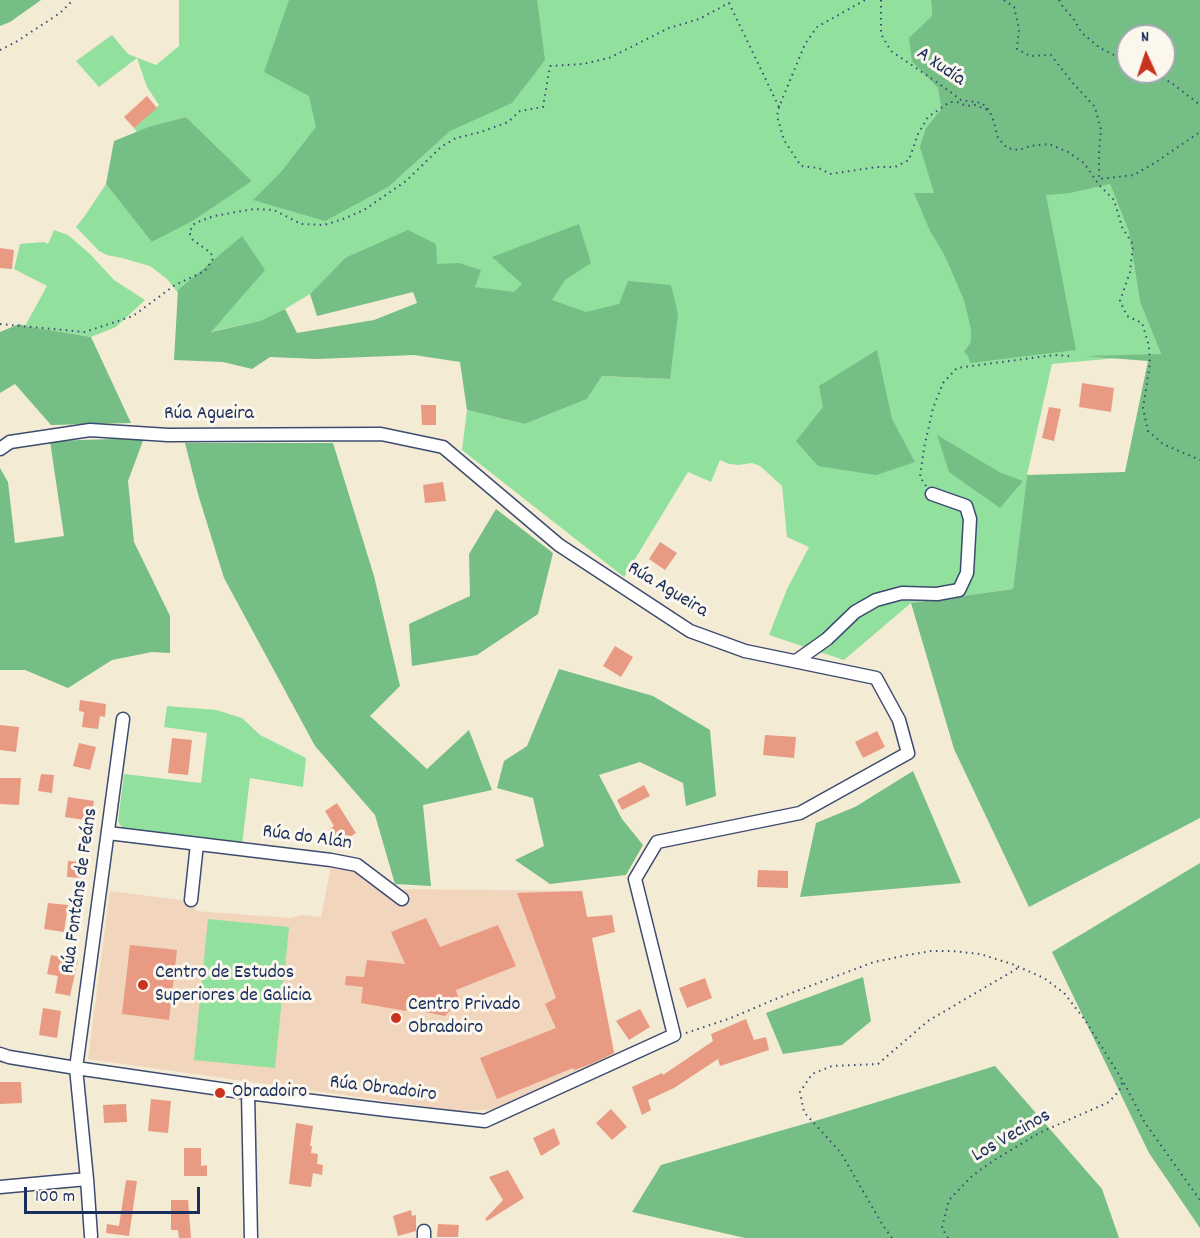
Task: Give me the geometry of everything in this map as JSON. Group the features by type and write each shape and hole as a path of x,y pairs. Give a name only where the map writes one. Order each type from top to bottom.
{"street":[{"name":"Rúa Agueira","path":"0,449 10,442 90,430 168,435 381,434 443,447 559,546 690,631 745,651 876,678 899,720 908,753 801,813 657,842 635,879 674,1035"},
{"path":"795,661 827,639 855,612 876,600 902,593 937,594 959,590 967,573 970,519 966,506 932,494"},
{"name":"Rúa Fontáns de Feáns","path":"91,1236 76,1068 123,719"},
{"name":"Rúa do Alán","path":"108,833 357,864 402,899"},
{"path":"191,900 197,844"},
{"name":"Rúa Obradoiro","path":"0,1054 76,1068 248,1093 485,1121 674,1035"},
{"path":"248,1093 251,1238"},
{"path":"0,1187 87,1179"}],"path":[{"path":"0,50 60,13 73,0"},
{"path":"0,324 85,332 133,316 175,285 205,271 213,258 193,240 189,232 195,223 214,216 254,209 274,210 301,224 324,225 343,219 364,210 400,186 441,147 456,138 508,122 520,111 543,107 550,66 583,64 609,58 669,28 699,19 734,0"},
{"path":"865,0 817,27 805,44 779,107 777,116 784,140 801,166 819,168 830,174 877,167 895,167 909,160 918,134 928,117 950,102 968,106 975,105 989,110 998,138 1007,148 1019,150 1049,144 1068,152 1084,163 1099,185 1114,200 1122,227 1133,245 1130,272 1120,301 1127,316 1142,323 1149,346 1150,364 1143,408 1148,431 1162,444 1200,460"},
{"name":"A Xudía","path":"881,0 880,34 891,51 961,100 982,103 989,110"},
{"path":"1004,0 1014,7 1019,29 1017,49 1030,56 1051,55 1095,107 1101,130 1096,179"},
{"path":"1059,0 1074,18 1082,33 1100,48 1116,56"},
{"path":"729,3 779,107"},
{"path":"1173,84 1200,105"},
{"path":"1096,179 1134,175 1200,132"},
{"path":"932,494 920,477 924,448 933,408 943,382 957,368 1054,355 1071,356"},
{"path":"674,1035 731,1018 874,962 931,951 980,954 1044,978 1064,993 1085,1020 1123,1081 1145,1123 1200,1200"},
{"path":"892,1238 841,1153 804,1112 800,1092 812,1074 832,1065 878,1064 928,1021 1019,967"},
{"name":"Los Vecinos","path":"948,1238 942,1228 949,1200 972,1176 1039,1133 1109,1102 1119,1091 1123,1081"}],"shaded area":[{"name":"Centro Privado Obradoiro","path":"331,866 350,867 393,889 582,891 615,1055 503,1109 458,1111 88,1059 110,891 196,902 195,911 291,918 302,915 321,917"}],"green space":[{"path":"0,0 41,0 10,22 0,26"},
{"path":"179,0 931,0 932,16 912,62 938,88 941,109 926,128 1071,193 1110,184 1129,232 1140,302 1161,354 1052,364 1027,475 1013,589 911,603 844,660 769,635 787,589 809,547 787,537 782,486 760,466 752,463 729,464 720,460 711,482 688,472 624,577 462,450 467,410 525,424 587,399 602,376 670,379 585,312 345,258 310,294 285,309 260,321 209,332 167,279 150,266 99,251 76,227 106,184 153,242 252,181 186,117 137,132 134,128 159,105 147,87 137,58 99,87 76,61 112,35 128,54 156,65 179,46"},
{"path":"289,0 537,0 545,60 512,103 450,131 388,187 325,221 253,200 281,172 316,127 309,96 264,72"},
{"path":"931,0 1200,0 1200,818 1029,907 954,749 911,603 1013,589 1027,475 1125,472 1148,361 1084,356 1161,354 1140,302 1129,232 1110,184 1071,193 1046,195 1076,350 970,363 964,352 971,342 971,329 964,300 914,193 934,193 920,147 926,128 941,109 938,88 912,62 909,38 932,16"},
{"path":"186,117 252,181 194,220 152,242 106,184 114,141 151,126"},
{"path":"579,224 591,263 565,280 552,300 586,312 619,304 628,281 671,285 678,314 670,379 602,376 587,399 525,424 467,410 460,362 414,355 317,359 270,357 252,369 223,362 174,360 178,290 242,236 265,270 211,332 260,321 285,309 297,333 374,320 417,303 413,292 317,316 310,294 345,258 408,230 436,244 437,264 459,263 481,270 475,287 514,292 522,284 492,257"},
{"path":"54,230 68,235 90,254 114,280 145,300 116,327 91,337 25,326 47,286 14,269 20,244 44,242 48,244"},
{"path":"19,324 91,337 131,423 51,425 15,384 0,393 0,332"},
{"path":"877,350 892,419 915,462 876,475 818,466 796,441 823,407 819,386"},
{"path":"937,435 1001,473 1023,481 1000,508 949,472"},
{"path":"144,438 128,481 134,542 170,616 170,653 152,652 112,660 68,688 25,670 0,670 0,468 8,482 15,543 64,536 50,441"},
{"path":"185,443 333,443 374,576 400,686 370,716 427,769 469,730 492,790 423,805 431,886 395,884 375,815 315,746 224,578"},
{"path":"496,509 553,553 538,614 477,655 412,666 409,624 470,596 469,554"},
{"path":"559,669 653,696 710,730 716,796 686,806 683,783 640,762 599,775 622,819 643,845 626,875 550,884 515,860 544,846 533,798 497,788 504,761 527,746"},
{"path":"167,706 216,710 242,718 260,735 306,758 303,787 250,778 242,845 123,829 118,821 124,774 201,783 207,733 164,727"},
{"path":"913,771 961,883 800,897 816,823 855,807"},
{"path":"1200,863 1200,1228 1149,1153 1052,952"},
{"path":"208,919 289,927 275,1068 194,1060"},
{"path":"863,977 871,1021 842,1045 783,1054 766,1013"},
{"path":"995,1066 1102,1189 1119,1238 745,1238 632,1212 661,1165"}],"building":[{"path":"147,96 157,108 134,128 124,117"},
{"path":"0,248 14,250 12,269 0,268"},
{"path":"1082,383 1114,388 1111,412 1079,407"},
{"path":"421,405 436,405 436,425 422,425"},
{"path":"1049,407 1061,409 1054,441 1042,438"},
{"path":"443,482 446,501 425,503 423,485"},
{"path":"660,542 677,553 665,570 649,559"},
{"path":"615,646 633,657 621,677 603,666"},
{"path":"80,700 106,704 105,717 100,716 98,729 82,727 84,712 79,711"},
{"path":"0,725 19,727 16,752 0,750"},
{"path":"877,731 885,747 863,758 855,742"},
{"path":"765,735 796,737 794,758 763,755"},
{"path":"172,738 192,740 188,775 168,773"},
{"path":"79,743 96,747 90,770 73,766"},
{"path":"41,774 54,775 52,793 38,791"},
{"path":"0,778 21,778 19,805 0,804"},
{"path":"644,785 650,796 622,810 617,800"},
{"path":"68,797 94,801 91,821 65,817"},
{"path":"337,803 356,833 337,845 328,830 334,826 325,811"},
{"path":"68,861 82,862 82,878 67,877"},
{"path":"758,870 788,871 788,888 757,887"},
{"path":"582,891 587,917 612,915 615,932 592,938 614,1053 591,1064 574,1070 573,1068 497,1099 480,1058 556,1028 545,1004 556,998 517,893"},
{"path":"48,903 68,905 64,932 44,929"},
{"path":"426,918 440,947 498,925 516,966 456,990 459,1000 445,1016 425,1012 420,1000 408,1004 406,1011 361,1003 363,987 345,985 346,976 364,977 367,960 405,964 391,932"},
{"path":"130,945 177,950 169,1020 122,1014"},
{"path":"51,955 78,960 70,996 55,993 58,976 47,974"},
{"path":"705,978 712,998 687,1008 679,988"},
{"path":"43,1008 61,1011 57,1038 39,1035"},
{"path":"640,1009 650,1027 629,1040 616,1021"},
{"path":"746,1019 754,1040 766,1037 769,1050 720,1066 718,1059 674,1088 648,1100 651,1110 642,1115 632,1087 662,1073 663,1075 713,1041 711,1034"},
{"path":"0,1082 21,1082 22,1103 0,1104"},
{"path":"151,1099 171,1101 168,1133 148,1131"},
{"path":"126,1104 127,1122 104,1123 103,1105"},
{"path":"611,1109 627,1127 612,1140 596,1123"},
{"path":"296,1123 313,1126 311,1153 318,1154 317,1164 323,1165 322,1175 313,1173 311,1187 289,1184"},
{"path":"554,1128 560,1144 541,1156 533,1138"},
{"path":"184,1148 201,1148 201,1166 207,1165 207,1176 184,1176"},
{"path":"508,1170 524,1198 487,1221 485,1219 503,1200 489,1177"},
{"path":"126,1180 137,1181 129,1236 106,1233 107,1224 119,1226"},
{"path":"171,1200 188,1200 191,1238 179,1238 178,1230 171,1230"},
{"path":"411,1210 412,1216 416,1215 416,1231 398,1236 393,1216"},
{"path":"438,1224 459,1225 458,1237 437,1237"}],"place":[{"name":"Centro de Estudos Superiores de Galicia","path":"143,985"},
{"name":"Centro Privado Obradoiro","path":"396,1018"},
{"name":"Obradoiro","path":"220,1093"}]}
